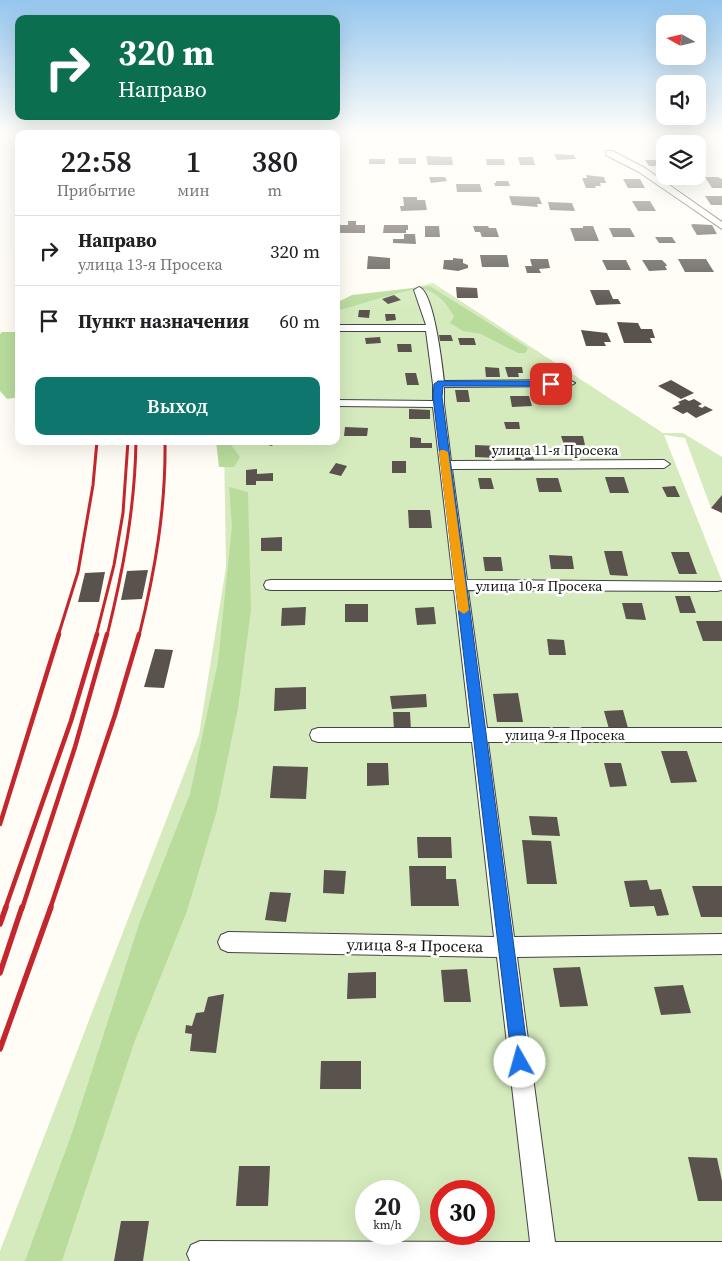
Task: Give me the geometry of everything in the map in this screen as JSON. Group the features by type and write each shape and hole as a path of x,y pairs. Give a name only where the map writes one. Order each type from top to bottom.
{"street":[{"path":"675,193 722,226"},
{"path":"419,290 431,328 445,465 544,1258"},
{"path":"340,328 431,328"},
{"path":"438,384 569,384"},
{"path":"340,403 438,404"},
{"name":"улица 11-я Просека","path":"445,465 664,464"},
{"name":"улица 10-я Просека","path":"272,585 717,586"},
{"name":"улица 9-я Просека","path":"318,735 722,735"},
{"name":"улица 8-я Просека","path":"228,942 506,947 722,944"},
{"path":"200,1254 544,1258 722,1255"}],"green space":[{"path":"433,283 663,433 683,433 722,457 722,495 711,508 685,438 664,435 722,581 722,1261 0,1261 0,1251 199,735 226,567 224,445 340,445 340,306"},
{"path":"430,286 528,348 525,353 518,353 481,334 463,331 450,323 454,317 445,303 438,296 423,289 395,294 340,310 340,301 352,295"},
{"path":"2,332 15,332 15,398 7,399 0,391 0,334"},
{"path":"216,445 231,445 240,457 234,467 219,467"},
{"path":"229,487 248,492 251,610 238,708 217,810 187,911 134,1043 62,1261 25,1261 72,1133 140,921 190,794 218,662 232,526"}],"building":[{"path":"509,196 539,197 542,204 537,204 538,207 512,205"},
{"path":"705,196 722,196 722,205 711,205"},
{"path":"403,197 417,197 417,200 425,200 427,210 401,211 400,206 404,206"},
{"path":"632,201 650,201 656,211 638,211"},
{"path":"548,202 572,203 575,211 550,210"},
{"path":"348,221 356,221 356,225 365,225 365,233 340,233 340,225 348,225"},
{"path":"384,225 408,225 408,230 406,230 406,233 383,233"},
{"path":"691,225 712,225 717,234 697,235"},
{"path":"425,226 439,226 440,237 425,237"},
{"path":"473,226 496,228 499,237 482,237 480,232 475,232"},
{"path":"583,226 593,226 599,241 575,241 570,228 583,228"},
{"path":"609,228 630,228 635,237 613,237"},
{"path":"404,234 415,234 416,244 393,243 393,239 404,239"},
{"path":"655,237 672,237 676,243 659,243"},
{"path":"480,255 507,255 509,267 482,267"},
{"path":"368,256 390,258 390,269 367,269"},
{"path":"453,258 463,259 463,263 468,265 468,268 458,271 443,269 444,260 453,260"},
{"path":"530,259 548,259 550,268 539,269 541,273 527,273 525,266 532,266"},
{"path":"678,259 706,259 714,272 685,272"},
{"path":"602,260 626,260 631,270 607,270"},
{"path":"642,260 662,260 667,266 665,266 667,270 649,271"},
{"path":"456,287 477,288 478,298 457,298"},
{"path":"590,290 609,290 613,299 618,299 621,304 596,305"},
{"path":"394,295 401,300 388,304 382,299"},
{"path":"359,310 370,310 369,318 358,317"},
{"path":"385,314 395,314 396,320 386,321"},
{"path":"617,322 638,323 641,329 652,329 655,338 650,338 652,343 624,343"},
{"path":"581,330 607,333 611,342 604,342 606,346 586,346"},
{"path":"439,335 451,335 453,341 440,341"},
{"path":"380,337 381,343 366,344 365,338"},
{"path":"458,338 474,338 476,345 460,345"},
{"path":"397,344 411,344 412,352 398,352"},
{"path":"485,367 499,368 500,377 486,377"},
{"path":"505,367 522,367 523,373 518,373 519,377 508,377"},
{"path":"405,373 416,373 419,385 407,385"},
{"path":"671,380 694,393 681,399 658,386"},
{"path":"455,390 468,390 470,402 457,402"},
{"path":"510,396 529,396 532,406 512,407"},
{"path":"685,399 689,401 694,399 702,404 698,406 702,408 705,406 713,410 696,418 687,412 683,414 672,408 680,404 678,402"},
{"path":"409,409 430,410 430,419 409,419"},
{"path":"504,422 519,422 520,429 506,429"},
{"path":"345,427 368,428 367,436 344,436"},
{"path":"561,436 583,436 585,445 564,445"},
{"path":"410,437 421,438 421,443 432,443 432,448 410,448"},
{"path":"475,445 497,446 497,458 475,457"},
{"path":"531,448 534,460 515,460 513,449"},
{"path":"392,461 406,461 406,473 392,473"},
{"path":"336,463 347,466 341,476 329,473"},
{"path":"257,469 257,474 273,473 273,481 256,481 256,485 246,485 246,470"},
{"path":"605,477 624,477 629,493 610,493"},
{"path":"478,478 491,478 494,489 480,489"},
{"path":"536,478 558,478 562,492 539,492"},
{"path":"675,486 680,497 667,497 662,487"},
{"path":"722,495 722,513 711,508"},
{"path":"408,510 430,510 432,528 409,528"},
{"path":"282,537 282,551 261,551 261,538"},
{"path":"604,551 622,551 628,576 610,575"},
{"path":"671,552 689,552 697,574 679,574"},
{"path":"549,555 572,556 574,569 551,569"},
{"path":"483,557 501,557 503,571 485,571"},
{"path":"148,570 142,599 121,600 127,571"},
{"path":"105,572 99,602 78,602 85,573"},
{"path":"675,596 690,596 696,613 680,613"},
{"path":"622,603 642,603 646,620 626,619"},
{"path":"345,604 368,604 368,622 345,622"},
{"path":"306,607 305,625 281,626 282,608"},
{"path":"434,607 436,624 417,625 415,608"},
{"path":"696,621 722,621 722,641 703,641"},
{"path":"547,639 564,640 566,655 549,655"},
{"path":"155,649 173,650 164,688 144,687"},
{"path":"306,687 306,709 274,711 275,688"},
{"path":"518,693 523,722 497,722 493,694"},
{"path":"426,694 427,707 392,709 390,696"},
{"path":"623,710 628,728 609,729 604,711"},
{"path":"393,712 410,712 411,731 394,731"},
{"path":"661,751 687,751 697,782 671,783"},
{"path":"367,763 388,763 389,785 367,786"},
{"path":"604,763 621,763 627,786 610,787"},
{"path":"273,766 308,767 306,799 270,798"},
{"path":"529,816 557,817 560,836 532,835"},
{"path":"417,837 451,837 452,858 418,858"},
{"path":"522,840 551,841 557,884 527,884"},
{"path":"409,866 446,866 446,879 456,879 459,906 411,906"},
{"path":"324,870 346,871 344,894 323,893"},
{"path":"647,880 650,890 661,889 669,915 657,916 654,906 630,907 624,881"},
{"path":"692,886 722,886 722,917 701,917"},
{"path":"270,892 291,893 286,922 265,920"},
{"path":"580,967 588,1006 560,1007 553,968"},
{"path":"467,969 471,1002 444,1002 441,970"},
{"path":"376,972 376,998 347,999 348,973"},
{"path":"683,985 691,1013 661,1015 654,987"},
{"path":"224,994 216,1053 190,1051 192,1034 185,1033 186,1025 192,1026 196,1013 204,1012 208,997"},
{"path":"321,1061 361,1061 361,1089 320,1089"},
{"path":"688,1157 717,1158 722,1181 722,1201 698,1201"},
{"path":"239,1166 270,1166 268,1206 236,1206"},
{"path":"121,1221 149,1221 143,1261 114,1261"}],"railway":[{"path":"58,636 78,572 93,485 97,445"},
{"path":"96,636 114,565 123,513 128,445"},
{"path":"107,636 131,515 136,445"},
{"path":"139,636 150,588 158,539 164,491 165,445"},
{"path":"0,824 59,634"},
{"path":"5,909 71,721 97,634"},
{"path":"22,909 75,747 107,634"},
{"path":"50,909 115,715 139,634"},
{"path":"0,924 6,907"},
{"path":"0,973 22,907"},
{"path":"0,1049 51,907"}],"slow traffic":[{"path":"444,452 464,610"}],"route":[{"path":"520,1062 438,404 438,384 551,384"}]}
